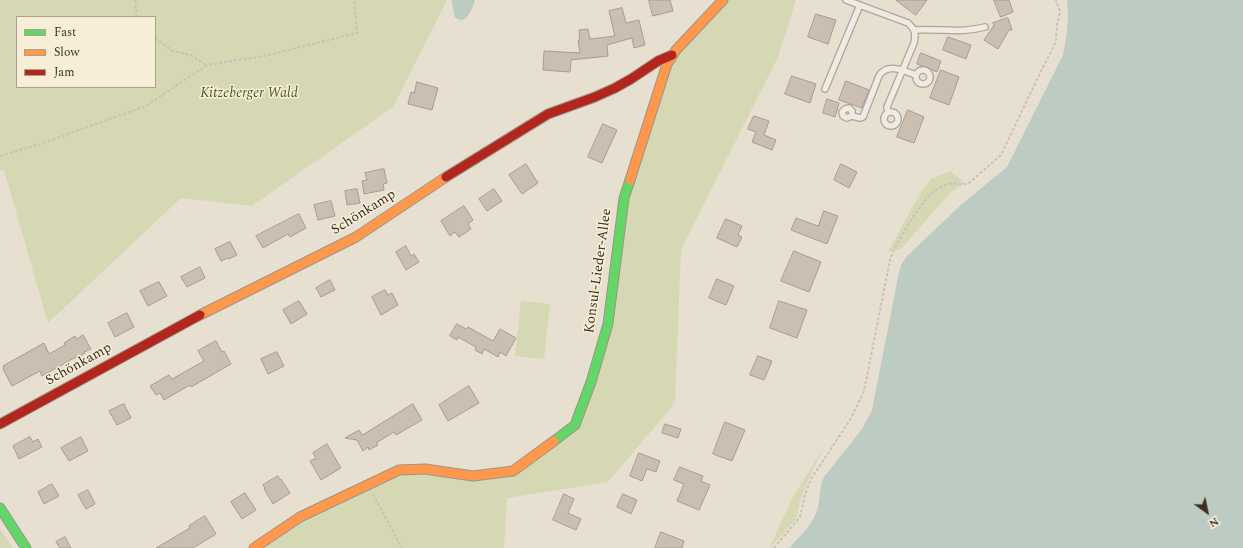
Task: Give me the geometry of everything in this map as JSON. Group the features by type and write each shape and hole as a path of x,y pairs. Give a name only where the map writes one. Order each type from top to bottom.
{"street":[{"name":"Schönkamp","path":"0,424 203,313 356,237 461,167 548,114 615,88 658,61 672,55 723,0"},
{"name":"Konsul-Lieder-Allee","path":"254,548 300,517 399,470 425,469 473,476 513,471 575,425 608,324 624,198 667,64 672,55"},
{"path":"0,508 26,548"}],"lane":[{"path":"846,0 908,23 913,27 915,36 914,43 887,107 888,112"},
{"path":"825,89 860,5"},
{"path":"914,30 965,31 984,27"},
{"path":"852,116 860,118 863,117 882,72 891,68 903,70 916,75"}],"path":[{"path":"135,0 137,16"},
{"path":"0,156 40,144 146,106 206,65 264,56 357,33 354,0"},
{"path":"774,548 800,518 804,495 811,479 850,420 864,391 890,260 895,248 909,224 932,193 948,184 956,183 966,185 1001,155 1054,46 1060,12 1056,0"},
{"path":"156,39 173,51 191,55 206,65"},
{"path":"368,485 402,548"}],"green space":[{"name":"Kitzeberger Wald","path":"0,0 447,0 393,107 252,206 181,198 48,323 4,170 0,171"},
{"path":"726,0 796,0 778,57 681,250 675,403 608,482 507,498 504,548 264,548 302,520 400,474 514,472 576,427 614,324 628,199 675,57"},
{"path":"950,171 965,183 951,192 901,249 888,252 919,195 931,179"},
{"path":"521,301 550,304 544,359 515,356"},
{"path":"824,447 809,478 800,502 796,519 769,548 794,495"},
{"path":"0,529 13,548 0,548"}],"shaded area":[{"path":"452,0 475,0 472,9 466,18 461,20 455,18"},
{"path":"1067,0 1243,0 1243,548 789,548 804,532 814,518 818,509 821,486 824,477 862,429 872,410 901,265 907,256 962,204 1007,167 1063,55 1067,28"}],"building":[{"path":"649,0 670,0 673,11 653,16"},
{"path":"896,0 927,0 916,15"},
{"path":"994,0 1009,0 1013,12 1001,17"},
{"path":"622,8 626,23 639,20 645,45 634,48 632,38 607,45 608,56 571,60 570,72 543,70 544,51 580,53 578,40 580,40 579,30 588,29 590,39 615,36 609,11"},
{"path":"816,14 836,20 828,44 808,37"},
{"path":"1008,18 1012,30 1009,30 998,49 984,40 994,25 993,23"},
{"path":"948,37 971,45 966,59 943,50"},
{"path":"921,53 941,61 937,72 917,64"},
{"path":"941,70 959,77 949,105 930,98"},
{"path":"792,76 816,84 810,103 785,94"},
{"path":"846,81 869,90 862,108 839,100"},
{"path":"417,82 438,88 432,110 408,104 411,92 414,93"},
{"path":"827,99 839,103 835,117 823,113"},
{"path":"908,110 924,117 914,143 897,137"},
{"path":"754,116 769,121 764,135 776,140 772,150 752,142 756,132 748,129"},
{"path":"603,124 617,130 602,163 588,157"},
{"path":"526,164 538,183 522,194 509,175"},
{"path":"841,164 857,172 849,188 834,180"},
{"path":"384,169 387,183 383,184 384,190 364,194 362,181 367,180 365,173"},
{"path":"357,189 360,203 347,205 345,191"},
{"path":"494,189 502,201 487,211 479,199"},
{"path":"331,201 335,216 318,220 314,205"},
{"path":"464,206 473,220 468,224 471,229 459,237 455,232 450,236 441,221"},
{"path":"824,211 838,216 827,244 791,230 796,218 818,226"},
{"path":"299,214 306,228 290,237 288,234 263,248 256,236"},
{"path":"726,219 742,226 738,235 742,237 737,247 717,238"},
{"path":"230,242 237,255 221,261 215,249"},
{"path":"406,246 411,256 414,254 419,262 406,270 396,252"},
{"path":"794,251 821,262 809,292 781,281"},
{"path":"200,267 205,278 187,287 181,277"},
{"path":"717,279 734,286 726,305 709,298"},
{"path":"330,280 335,290 321,297 316,288"},
{"path":"159,282 167,296 148,306 140,291"},
{"path":"385,290 388,295 392,293 398,305 381,315 372,297"},
{"path":"299,301 307,314 291,324 283,310"},
{"path":"779,301 807,310 797,338 770,328"},
{"path":"127,313 134,327 115,337 108,323"},
{"path":"457,324 466,329 468,327 493,341 500,329 516,338 506,356 500,352 498,357 484,349 482,354 475,350 476,347 458,337 457,340 450,336"},
{"path":"83,335 91,349 42,376 40,371 12,386 3,369 3,366 44,343 49,354 65,345 64,343 75,336 77,339"},
{"path":"216,341 222,352 224,351 231,364 191,387 190,385 164,400 160,393 156,395 150,386 169,375 172,379 204,361 198,351"},
{"path":"277,352 284,366 268,374 261,359"},
{"path":"758,356 772,361 764,380 750,375"},
{"path":"469,386 479,403 448,421 439,405"},
{"path":"124,404 131,418 117,425 109,411"},
{"path":"413,404 422,420 396,435 394,432 376,443 378,445 369,450 368,447 363,451 357,440 345,438 359,430 362,435"},
{"path":"725,422 745,430 732,461 713,454"},
{"path":"665,424 681,429 678,438 662,433"},
{"path":"30,437 33,442 38,439 42,447 19,459 13,446"},
{"path":"81,437 88,451 69,461 61,448"},
{"path":"327,444 341,468 321,480 310,461 316,458 313,453"},
{"path":"639,453 660,461 656,472 647,469 642,481 630,476"},
{"path":"680,467 703,476 701,481 710,485 699,510 677,501 684,484 674,480"},
{"path":"278,476 290,493 273,504 263,485"},
{"path":"52,484 59,496 44,504 38,492"},
{"path":"88,490 95,504 86,509 78,495"},
{"path":"245,493 256,510 242,519 231,502"},
{"path":"564,494 574,499 568,513 581,519 576,530 553,520"},
{"path":"623,494 637,500 631,514 617,507"},
{"path":"205,516 216,534 193,548 156,548 190,528 189,526"},
{"path":"661,532 684,541 682,548 655,548"},
{"path":"65,537 71,548 60,548 56,542"}],"traffic: fast":[{"path":"554,441 575,425 591,382 608,324 624,198 630,180"},
{"path":"0,508 26,548"}],"traffic: slow":[{"path":"630,180 667,64 676,50 723,0"},
{"path":"200,315 356,237 446,177"},
{"path":"254,548 300,517 399,470 425,469 473,476 513,471 554,441"}],"traffic: jam":[{"path":"446,177 548,114 615,88 658,61 672,55"},
{"path":"0,424 200,315"}]}
